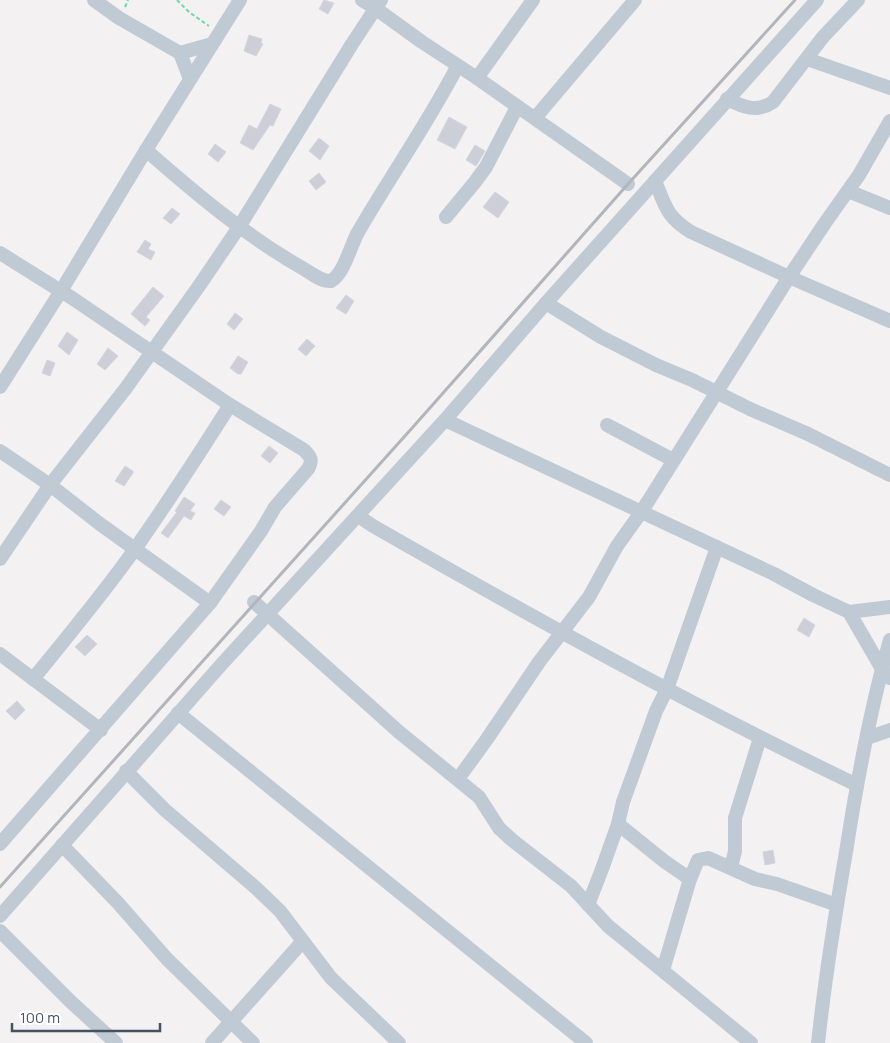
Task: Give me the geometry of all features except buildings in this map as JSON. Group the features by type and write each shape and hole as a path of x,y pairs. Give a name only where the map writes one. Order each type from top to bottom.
{"street":[{"path":"94,0 119,18 180,53 190,79"},
{"path":"0,387 240,0"},
{"path":"362,0 378,4 457,67 477,78 628,184"},
{"path":"477,78 533,0"},
{"path":"535,118 636,0"},
{"path":"0,916 178,713 446,420 546,303 816,0"},
{"path":"727,99 749,108 757,109 765,108 774,102 823,37 858,0"},
{"path":"0,559 50,485 152,352 239,227 378,4"},
{"path":"180,53 215,39"},
{"path":"807,58 890,88"},
{"path":"146,150 190,189 239,227 290,261 328,281 338,275 357,235 443,95 457,67"},
{"path":"446,217 486,167 517,107"},
{"path":"458,779 539,662 589,597 617,546 642,511 789,277 860,175 890,122"},
{"path":"655,181 669,214 678,224 703,238 890,321"},
{"path":"848,191 890,208"},
{"path":"0,253 61,291 230,405 304,450 312,463 275,507 262,531 210,603 0,844"},
{"path":"546,303 635,355 890,475"},
{"path":"33,679 94,604 135,549 193,464 230,405"},
{"path":"446,420 642,511 849,612 886,674"},
{"path":"607,425 673,460"},
{"path":"0,451 50,485 100,524 210,603"},
{"path":"358,516 562,634 760,738 857,785"},
{"path":"588,905 618,824 623,802 656,711 667,689 717,547"},
{"path":"254,602 400,732 479,797 499,828 571,886 608,926 750,1043"},
{"path":"849,612 890,607"},
{"path":"818,1043 837,905 857,785 867,738 886,674 890,640"},
{"path":"0,654 101,730"},
{"path":"178,713 586,1043"},
{"path":"867,738 890,730"},
{"path":"731,867 734,851 735,818 760,738"},
{"path":"126,771 165,810 270,901 280,911 341,989 399,1043"},
{"path":"618,824 668,865 690,879"},
{"path":"62,844 118,903 167,959 254,1043"},
{"path":"663,970 690,879 698,860 703,858 731,867 755,880 777,884 837,905"},
{"path":"0,931 71,1002 116,1043"},
{"path":"212,1043 303,940"}],"path":[{"path":"177,0 199,20 215,39"}],"railway":[{"path":"0,887 413,427 628,184 795,0"}]}
